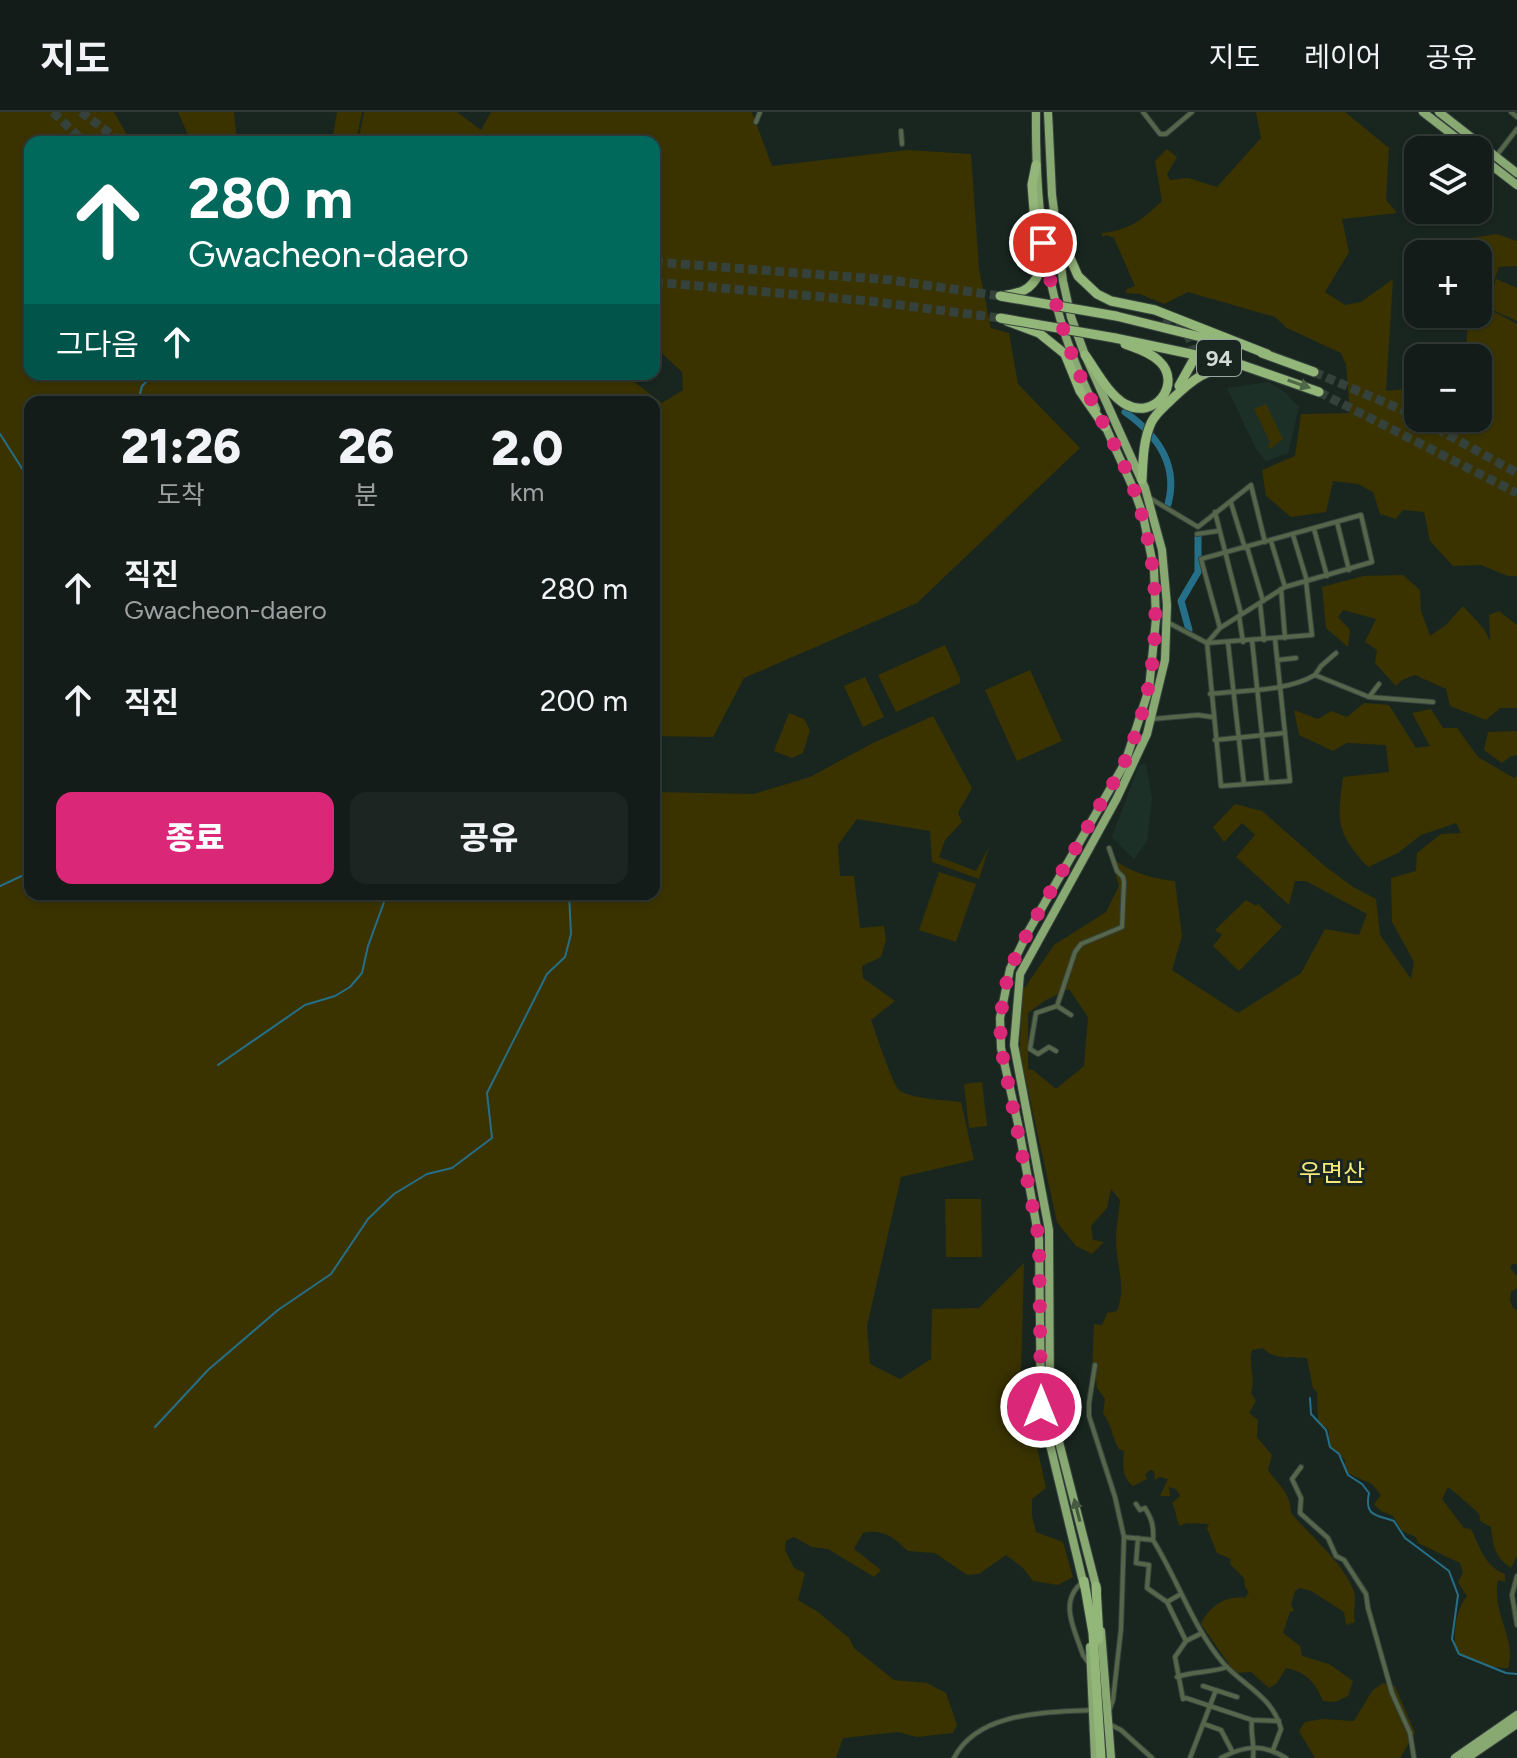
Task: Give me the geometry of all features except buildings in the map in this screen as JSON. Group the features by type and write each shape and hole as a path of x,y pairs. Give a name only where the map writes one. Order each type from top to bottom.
{"highway":[{"name":"94","path":"1036,164 1032,185 1040,263 1033,285 1026,291 1000,296 1116,316 1267,354 1314,372"},
{"path":"1056,226 1078,276 1097,294 1111,301 1155,310 1267,354"},
{"path":"1116,316 1136,312 1164,318"},
{"name":"94","path":"1105,427 1080,391 1065,354 1047,338 1000,318 1201,354 1319,392"},
{"path":"1085,355 1122,403 1135,409 1152,406 1166,390 1168,377 1164,367 1156,358 1115,338"},
{"path":"1145,488 1145,444 1151,423 1184,380 1194,359"},
{"path":"1157,413 1205,372 1229,368 1265,373"},
{"path":"1084,1581 1093,1633 1103,1758"},
{"path":"1096,1586 1103,1758"}],"main road":[{"path":"1036,112 1036,164 1043,243 1054,301 1085,387 1143,515 1154,570 1156,619 1149,689 1125,763 1028,932 1010,969 1000,1018 1001,1048 1039,1239 1041,1407 1084,1581 1091,1710 1103,1758"},
{"path":"1048,112 1056,226 1071,317 1145,488 1162,550 1167,622 1165,660 1152,719 1138,756 1020,974 1014,1045 1049,1230 1050,1407 1096,1586 1108,1717 1103,1758"},
{"path":"1423,112 1454,136"},
{"path":"1439,112 1517,185"},
{"path":"1493,160 1517,173"},
{"path":"1036,164 1050,162"},
{"path":"1134,490 1145,488"},
{"path":"1156,619 1167,622"},
{"path":"1088,828 1098,833"},
{"path":"1455,1758 1517,1715"},
{"path":"1467,1758 1515,1726"}],"street":[{"path":"756,122 760,112"},
{"path":"1143,112 1160,134 1166,134 1192,112"},
{"path":"1511,112 1517,117"},
{"path":"1493,160 1517,129"},
{"path":"901,131 902,144"},
{"path":"1145,488 1198,527 1251,485 1283,588 1285,638"},
{"path":"1231,503 1261,602 1264,640"},
{"path":"1215,512 1240,615 1243,642"},
{"path":"1220,628 1201,559 1361,515 1372,562 1283,588 1220,628 1207,643 1221,786 1290,781 1275,639"},
{"path":"1337,522 1349,570"},
{"path":"1314,529 1327,576"},
{"path":"1197,534 1219,531"},
{"path":"1167,622 1207,643 1312,635 1306,581 1293,535"},
{"path":"1252,640 1267,782"},
{"path":"1228,643 1244,785"},
{"path":"1210,694 1305,681 1336,653"},
{"path":"1277,660 1296,658"},
{"path":"1315,675 1369,697 1433,702"},
{"path":"1369,697 1379,684"},
{"path":"1152,719 1198,715 1212,717"},
{"path":"1215,740 1285,733"},
{"path":"1109,848 1117,871 1129,880"},
{"path":"1057,1006 1075,952 1081,944 1122,927 1123,877"},
{"path":"1057,1006 1071,1015"},
{"path":"1056,1051 1049,1047 1038,1054 1030,1049 1036,1013 1057,1006"},
{"path":"1095,1365 1089,1416 1115,1497 1124,1537 1121,1629 1113,1700 1108,1717 1111,1727 1121,1730 1152,1758"},
{"path":"1301,1467 1292,1479 1301,1498 1300,1513 1328,1538 1336,1556 1344,1560 1366,1594 1392,1693 1410,1733 1414,1758"},
{"path":"1136,1504 1140,1510 1145,1508 1151,1517 1153,1540 1202,1633 1227,1667 1263,1697 1279,1721 1279,1739 1273,1750"},
{"path":"1124,1537 1153,1540"},
{"path":"1138,1538 1136,1563 1149,1565 1147,1588 1167,1602 1186,1641"},
{"path":"1517,1576 1512,1595 1517,1625"},
{"path":"1084,1581 1074,1590 1068,1605 1083,1655 1090,1664"},
{"path":"1167,1602 1181,1594"},
{"path":"1202,1633 1186,1641 1175,1657 1183,1699 1252,1720 1279,1721"},
{"path":"1177,1677 1196,1672 1215,1672 1227,1667"},
{"path":"1203,1686 1237,1697"},
{"path":"1190,1758 1216,1690"},
{"path":"954,1758 957,1751 991,1723 1016,1716 1091,1710"},
{"path":"1252,1720 1253,1758"},
{"path":"1204,1724 1221,1730 1232,1752"},
{"path":"1221,1758 1255,1746 1273,1750 1286,1758"}],"shaded area":[{"path":"1269,382 1285,392 1299,407 1288,453 1266,461 1256,449 1227,388"},
{"path":"1146,764 1152,798 1147,841 1134,859 1112,837 1139,765"}],"green space":[{"path":"0,112 114,112 128,136 24,136 24,380 634,380 653,396 24,396 24,900 660,900 660,792 754,794 810,777 873,743 933,716 972,788 958,813 962,822 945,840 939,857 976,871 989,847 979,879 932,862 930,831 857,819 838,845 840,876 854,876 860,928 884,926 886,940 881,957 862,966 863,978 895,1001 871,1020 893,1078 904,1093 961,1102 974,1160 901,1177 867,1326 870,1364 900,1379 931,1359 932,1309 979,1308 1024,1263 1021,1374 1046,1488 1032,1499 1032,1516 1036,1532 1063,1542 1073,1577 1058,1585 1033,1581 1023,1568 1006,1555 979,1574 967,1575 935,1553 908,1551 883,1533 863,1533 854,1549 881,1570 874,1577 828,1549 812,1547 794,1537 786,1541 785,1550 794,1568 805,1573 798,1600 818,1612 849,1638 854,1648 894,1680 927,1683 946,1693 957,1725 953,1733 917,1737 898,1732 843,1738 836,1758 0,1758"},
{"path":"178,112 234,112 236,136 188,136"},
{"path":"337,112 362,112 357,136 333,136"},
{"path":"364,112 457,112 481,130 491,112 752,112 772,166 908,150 971,154 979,269 991,328 1009,333 1018,384 1080,448 917,603 744,678 713,737 660,736 660,401 683,390 682,372 660,352 660,136 359,136"},
{"path":"1256,112 1345,112 1389,148 1386,200 1397,213 1342,219 1349,252 1325,292 1345,305 1361,302 1393,279 1386,391 1404,389 1404,432 1492,432 1492,344 1466,344 1468,328 1492,328 1492,311 1517,324 1517,576 1508,576 1481,565 1453,566 1430,541 1424,512 1403,510 1396,519 1380,514 1373,492 1358,484 1333,481 1326,512 1291,517 1266,496 1262,470 1295,456 1301,414 1350,413 1346,365 1341,353 1287,328 1275,317 1188,292 1164,304 1140,294 1125,293 1135,286 1114,238 1103,237 1101,233 1120,230 1135,223 1162,201 1155,161 1167,149 1177,157 1167,174 1170,180 1188,178 1217,187 1261,138"},
{"path":"1497,234 1517,241 1517,266 1499,267 1492,287 1492,240 1471,238"},
{"path":"1496,279 1517,288 1517,321 1492,310 1492,290"},
{"path":"1266,404 1283,439 1270,449 1270,442 1254,409"},
{"path":"1403,575 1420,590 1421,611 1430,636 1446,625 1463,606 1484,629 1490,641 1489,615 1499,611 1517,625 1517,708 1500,708 1486,720 1450,706 1446,689 1415,675 1396,686 1375,663 1377,650 1365,642 1376,619 1343,610 1338,617 1350,630 1348,647 1326,628 1322,587 1364,576"},
{"path":"945,645 960,683 896,712 878,675"},
{"path":"1030,670 1062,741 1017,761 985,690"},
{"path":"865,677 884,717 863,727 844,686"},
{"name":"우면산","path":"1364,703 1389,705 1416,748 1430,746 1412,713 1431,709 1443,728 1457,728 1478,757 1514,778 1517,776 1517,1264 1512,1264 1510,1268 1517,1276 1517,1288 1511,1292 1510,1300 1517,1310 1517,1556 1511,1568 1505,1564 1495,1550 1491,1527 1480,1521 1477,1512 1448,1487 1442,1499 1464,1528 1471,1529 1493,1567 1505,1574 1505,1582 1498,1580 1497,1592 1509,1646 1508,1668 1481,1664 1456,1652 1456,1623 1467,1596 1458,1582 1463,1573 1460,1563 1418,1543 1416,1537 1402,1531 1393,1516 1374,1504 1381,1495 1372,1484 1345,1472 1345,1460 1328,1444 1329,1430 1318,1422 1317,1392 1313,1388 1307,1358 1278,1356 1263,1348 1252,1350 1251,1393 1256,1401 1249,1413 1258,1420 1257,1437 1272,1455 1268,1470 1286,1495 1291,1513 1334,1559 1354,1591 1355,1622 1346,1625 1344,1612 1311,1591 1300,1588 1295,1591 1291,1605 1294,1611 1290,1612 1283,1633 1300,1646 1302,1656 1329,1664 1353,1681 1348,1696 1335,1702 1323,1701 1309,1679 1293,1670 1286,1668 1277,1683 1269,1688 1251,1672 1235,1673 1201,1624 1218,1604 1245,1598 1249,1592 1244,1578 1230,1564 1231,1559 1217,1553 1207,1528 1209,1524 1186,1523 1180,1526 1172,1503 1180,1496 1176,1489 1169,1487 1170,1496 1160,1496 1168,1479 1159,1477 1155,1480 1154,1471 1150,1470 1145,1475 1147,1479 1133,1486 1126,1478 1124,1451 1119,1449 1103,1413 1105,1399 1092,1375 1094,1324 1102,1325 1107,1313 1117,1311 1120,1302 1116,1240 1120,1200 1111,1189 1107,1208 1091,1226 1093,1240 1104,1242 1092,1254 1076,1246 1057,1222 1020,1054 1021,993 1054,945 1106,912 1119,886 1113,866 1116,861 1144,875 1175,881 1182,936 1172,970 1238,1013 1301,973 1325,929 1359,935 1367,914 1306,881 1295,881 1289,905 1236,857 1255,835 1242,823 1224,842 1213,827 1235,804 1262,811 1326,867 1376,899 1380,935 1411,979 1414,962 1392,922 1391,878 1416,871 1417,853 1441,834 1461,833 1456,823 1421,835 1398,853 1368,867 1350,845 1341,826 1343,777 1389,772 1386,745 1347,743 1333,751 1299,735 1294,710 1318,719 1331,711 1347,717","holes":["1069,989 1088,1017 1084,1066 1056,1089 1028,1069 1028,1013"]},
{"path":"789,713 804,719 810,730 803,753 792,758 774,751"},
{"path":"1517,731 1517,755 1502,763 1484,750 1488,732"},
{"path":"939,872 976,884 956,942 919,930"},
{"path":"1246,900 1256,906 1258,904 1282,927 1239,971 1213,946 1222,935 1215,930"},
{"path":"982,1082 987,1126 969,1128 964,1084"},
{"path":"945,1199 981,1199 982,1257 946,1257"},
{"path":"1383,1683 1395,1686 1415,1733 1400,1758 1315,1758 1299,1731 1305,1722 1322,1719 1354,1721 1372,1691"}],"waterway":[{"path":"140,396 142,386 148,380"},
{"path":"1125,412 1146,430 1162,451 1170,476 1168,504"},
{"path":"0,434 24,472"},
{"path":"1189,630 1181,601 1198,572 1198,536"},
{"path":"0,886 24,875"},
{"path":"218,1065 305,1005 335,996 350,987 362,973 385,900"},
{"path":"155,1427 208,1370 278,1310 331,1274 368,1219 394,1194 427,1174 452,1168 492,1138 487,1093 547,974 565,957 571,934 569,900"},
{"path":"1310,1398 1311,1414 1326,1430 1330,1447 1339,1454 1348,1475 1369,1493 1370,1511 1394,1521 1405,1538 1449,1571 1458,1595 1452,1639 1459,1654 1506,1673 1517,1674"}],"tunnel":[{"path":"53,112 78,136"},
{"path":"81,112 113,136"},
{"path":"660,262 891,280 1000,296"},
{"path":"660,283 869,301 1000,318"},
{"path":"1164,318 1186,334 1194,359"},
{"path":"1314,372 1407,412 1517,473"},
{"path":"1319,392 1517,493"}],"route":[{"path":"1041,1407 1039,1239 1001,1048 1000,1018 1010,969 1018,952 1125,763 1149,689 1156,619 1154,570 1143,515 1064,334 1043,243"}]}
